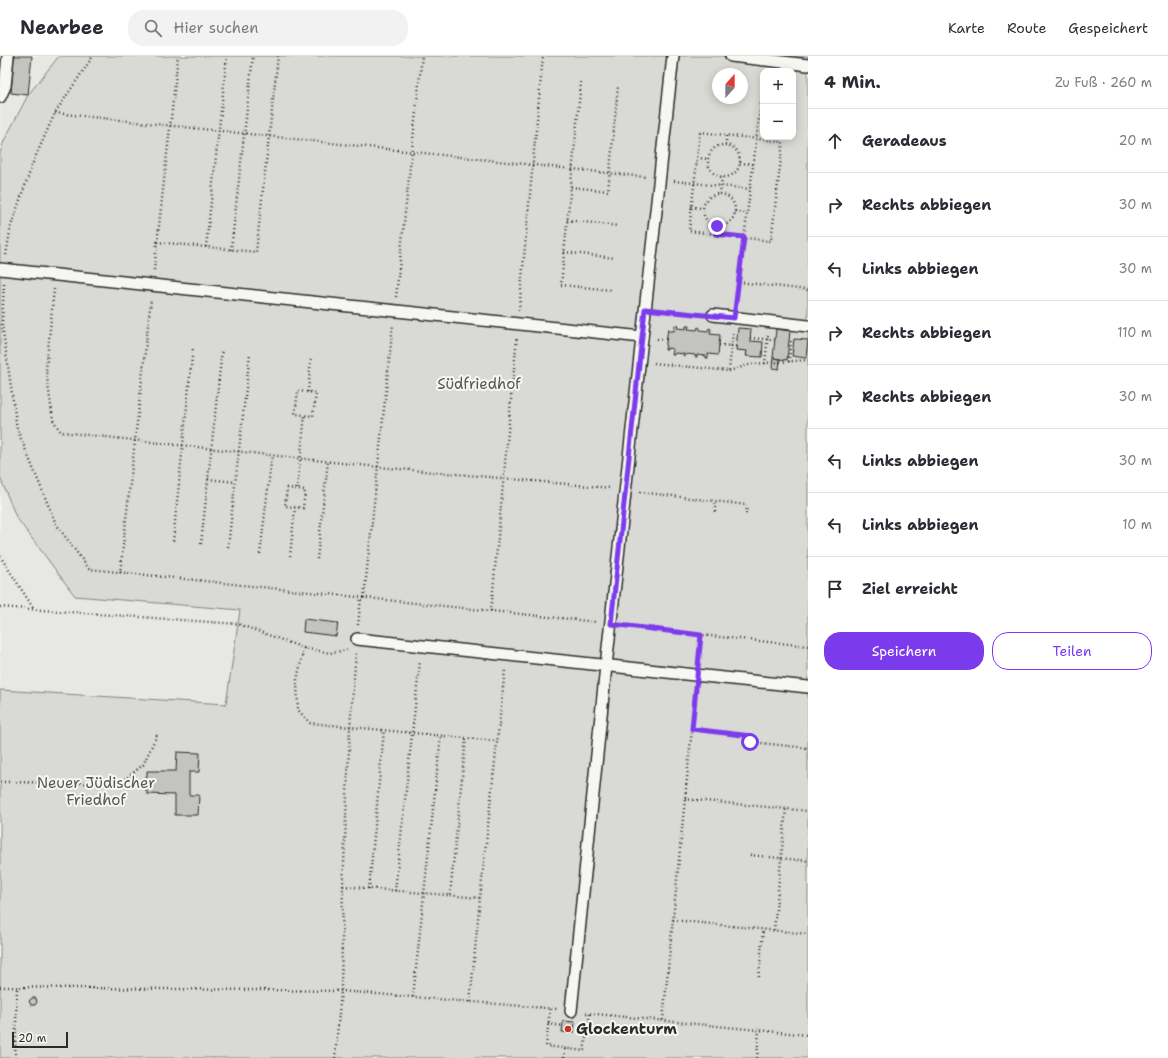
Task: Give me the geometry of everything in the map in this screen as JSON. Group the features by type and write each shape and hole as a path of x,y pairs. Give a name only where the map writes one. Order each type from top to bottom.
{"lane":[{"path":"0,97 5,86 8,56"},
{"path":"571,1011 606,666 673,56"},
{"path":"731,56 808,65"},
{"path":"2,269 642,337"},
{"path":"713,315 808,326"},
{"path":"356,644 422,646 808,687"}],"path":[{"path":"93,56 55,113 34,160 11,226 2,269 2,324 17,429 56,524 89,569 808,646"},
{"path":"120,573 178,56"},
{"path":"206,247 227,56"},
{"path":"231,250 253,56"},
{"path":"157,242 256,252 278,56"},
{"path":"581,82 561,285 612,290"},
{"path":"571,187 608,191 618,86"},
{"path":"734,318 761,104"},
{"path":"55,113 750,189"},
{"path":"700,132 756,138 783,142 771,240 689,231 700,132"},
{"path":"726,135 726,145"},
{"path":"726,145 736,151 739,156 740,163 738,169 734,173 729,176 722,177 712,171 709,166 708,159 714,149 719,146 726,145"},
{"path":"697,158 708,159"},
{"path":"740,163 753,164"},
{"path":"720,194 722,177"},
{"path":"720,194 731,200 734,206 734,212 733,218 728,223 723,226 717,226 706,220 703,214 703,208 709,197 720,194"},
{"path":"692,207 703,208"},
{"path":"734,212 747,214"},
{"path":"567,220 618,226"},
{"path":"564,252 616,258"},
{"path":"56,275 46,370 53,420 61,432 239,452 626,490 716,501 747,505 746,516"},
{"path":"739,282 808,290"},
{"path":"645,309 713,315"},
{"path":"750,338 775,340"},
{"path":"789,362 792,343 791,338"},
{"path":"659,339 666,339"},
{"path":"729,371 732,341"},
{"path":"765,364 767,344"},
{"path":"719,345 736,346"},
{"path":"173,541 193,347"},
{"path":"201,544 222,350"},
{"path":"228,547 250,353"},
{"path":"308,392 311,357"},
{"path":"640,362 729,371 752,364 808,360"},
{"path":"298,391 316,393 313,416 305,415 295,414 298,391"},
{"path":"297,489 305,415"},
{"path":"260,554 272,455"},
{"path":"317,559 328,461"},
{"path":"208,479 235,482"},
{"path":"287,488 297,489 305,490 303,508 285,506 287,488"},
{"path":"714,512 716,501"},
{"path":"290,556 295,508"},
{"path":"0,556 34,609"},
{"path":"335,1058 341,991 343,886 350,727 356,644 362,598"},
{"path":"0,607 238,624 304,648 330,653 356,644"},
{"path":"663,1020 701,635"},
{"path":"395,891 422,646"},
{"path":"304,648 297,680 298,710 310,723 496,741"},
{"path":"470,1002 506,655"},
{"path":"692,729 751,736 750,742 808,748"},
{"path":"369,889 384,730"},
{"path":"0,782 87,783 125,779 143,765 158,735"},
{"path":"413,997 441,735"},
{"path":"450,895 466,738"},
{"path":"685,799 808,811"},
{"path":"774,930 786,808"},
{"path":"750,855 808,861"},
{"path":"343,886 480,898"},
{"path":"673,920 808,934"},
{"path":"759,977 763,929"},
{"path":"0,988 341,991 550,1009 808,1035"},
{"path":"15,1058 17,988"},
{"path":"550,1009 546,1046 584,1051 590,1013"},
{"path":"548,1024 563,1026"},
{"path":"757,1058 759,1030"},
{"path":"564,1058 565,1049"}],"shaded area":[{"path":"0,56 59,56 28,95 4,141 0,153"},
{"path":"0,477 16,517 75,596 240,610 226,704 0,690"}],"green space":[{"name":"Südfriedhof","path":"59,56 808,56 808,1058 0,1058 0,690 226,704 240,610 75,596 16,517 0,477 0,153 4,141 28,95"}],"building":[{"path":"14,56 32,56 28,95 11,93"},
{"path":"675,325 678,325 677,328 686,329 686,326 689,326 688,329 697,330 698,327 700,330 708,331 709,328 711,329 710,334 720,335 718,355 708,354 708,358 706,358 706,356 697,355 697,357 695,357 695,355 686,354 686,356 683,356 684,354 675,353 672,355 673,349 667,348 667,350 665,350 668,329 669,331 674,331"},
{"path":"738,328 751,329 750,341 763,342 762,357 746,356 747,351 736,350"},
{"path":"776,329 790,331 787,360 773,358"},
{"path":"794,339 808,340 806,358 792,356"},
{"path":"773,358 780,359 779,369 772,368"},
{"path":"304,619 338,623 336,636 303,632"},
{"path":"177,752 200,753 199,772 189,772 189,795 199,795 198,815 175,815 175,795 147,794 147,790 145,790 147,771 176,771"},
{"path":"32,998 36,998 37,1002 35,1005 31,1005 29,1001"},
{"name":"Glockenturm","path":"563,1021 575,1022 574,1033 562,1032"}],"place":[{"name":"Glockenturm","path":"568,1029"}],"route":[{"path":"717,226 716,234 744,237 734,318 645,309 611,624 701,635 692,729 751,736 750,742"}],"park label":[{"name":"Neuer Jüdischer Friedhof","path":"96,792"}]}
